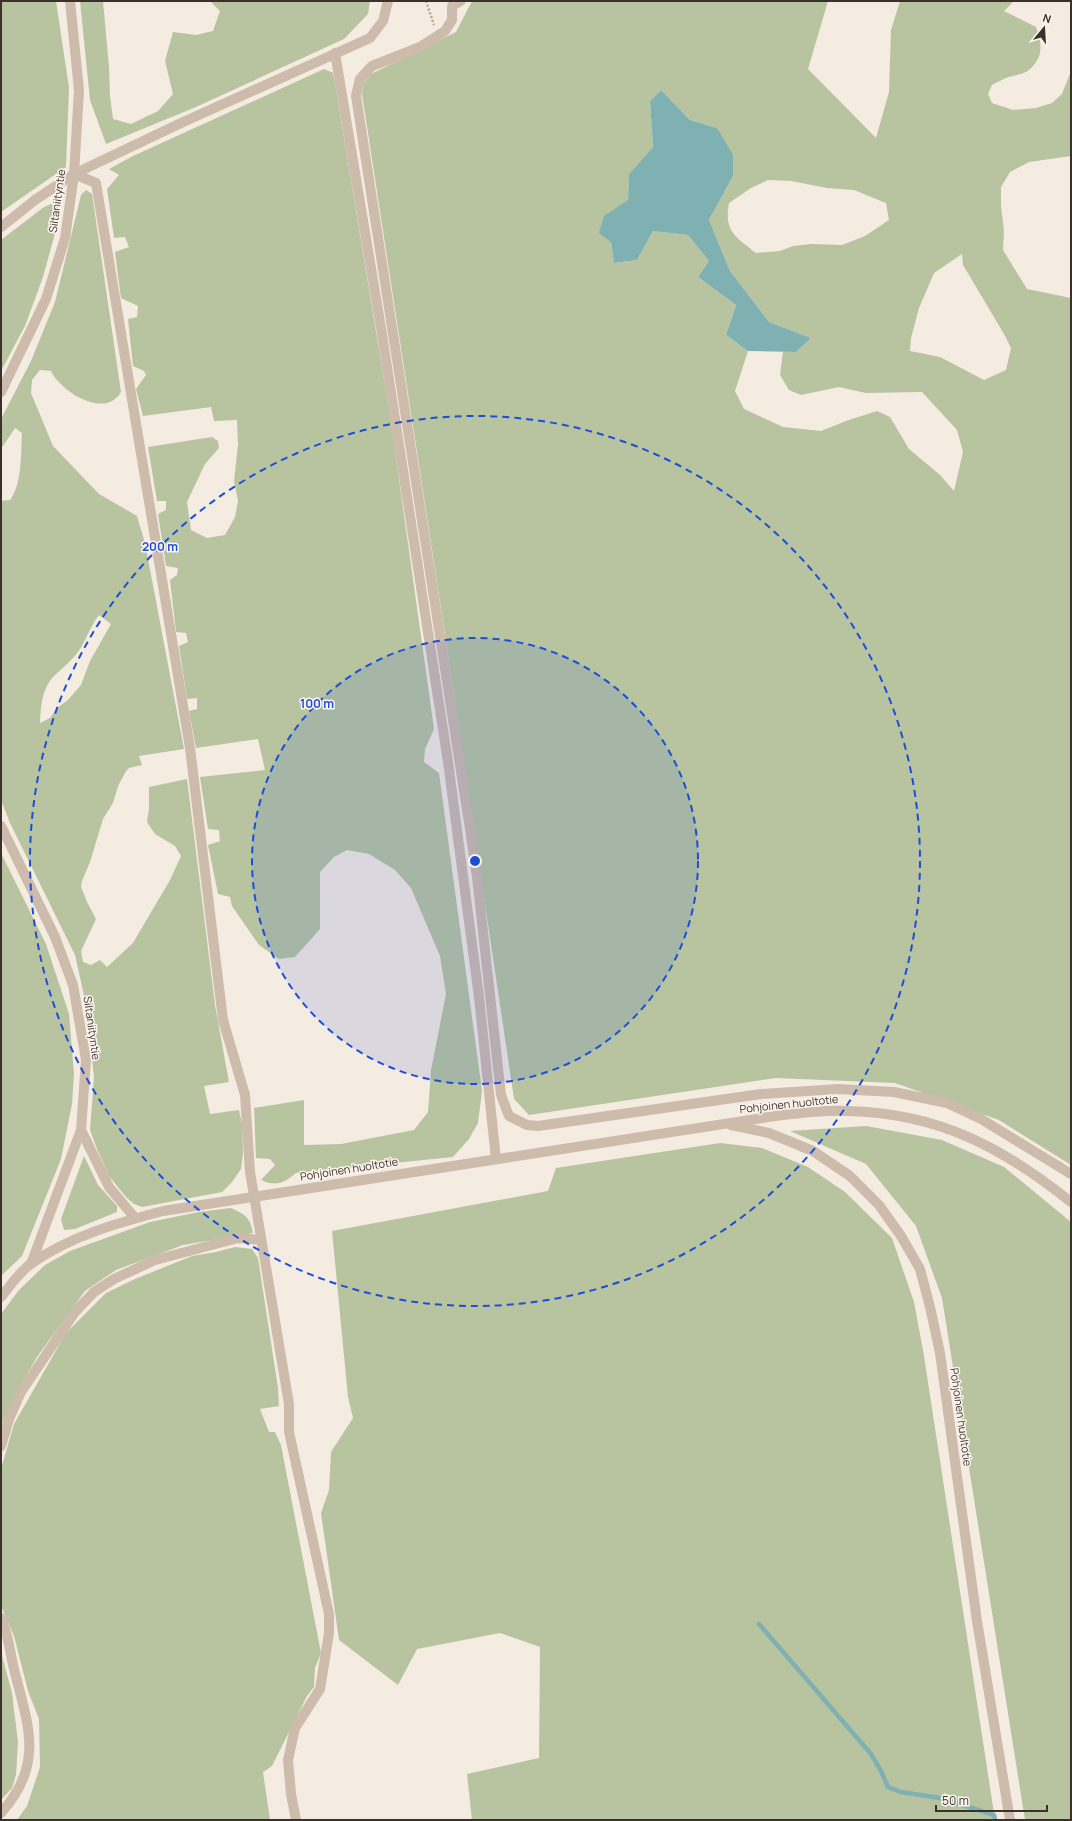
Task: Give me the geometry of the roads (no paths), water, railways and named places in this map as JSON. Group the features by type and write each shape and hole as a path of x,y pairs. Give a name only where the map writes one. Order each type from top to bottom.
{"lane":[{"name":"Siltaniityntie","path":"1,392 46,299 65,238 74,174 79,90 70,1"},
{"path":"1,226 35,200 74,174 181,123 370,38 383,21 388,1"},
{"path":"461,1 452,6 452,20 446,31 420,47 372,66 360,79 356,96 470,830 501,1095 509,1116 527,1125 538,1126 761,1094 838,1089 894,1092 947,1103 981,1119 1071,1174"},
{"path":"335,53 381,328 448,762 479,997 496,1158"},
{"path":"74,174 96,183 190,748 224,1020 245,1095 250,1172 289,1404 289,1432 329,1614 329,1633 320,1689 295,1728 288,1760 291,1794 296,1820"},
{"name":"Siltaniityntie","path":"1,826 55,937 73,984 86,1060 82,1130 31,1264"},
{"name":"Pohjoinen huoltotie","path":"1,1297 31,1264 70,1241 103,1228 162,1211 726,1123 823,1111 875,1113 929,1123 962,1134 1017,1161 1071,1202"},
{"name":"Pohjoinen huoltotie","path":"726,1123 769,1133 813,1151 850,1176 879,1205 901,1236 920,1269 940,1353 976,1621 1010,1820"},
{"path":"82,1130 109,1187 135,1218"},
{"path":"1,1446 9,1419 21,1392 75,1312 94,1292 114,1279 155,1260 238,1238 261,1240"},
{"path":"1,1618 29,1730 29,1751 25,1777 18,1791 1,1813"}],"water":[{"path":"661,90 690,120 717,128 733,155 733,176 709,220 730,271 769,322 811,338 796,352 748,351 726,335 736,305 698,277 709,261 688,235 653,231 637,260 614,263 611,242 599,233 604,216 628,200 629,174 653,147 650,101"}],"waterway":[{"path":"759,1624 871,1754 888,1787 901,1792 940,1798 994,1815 995,1820"}]}
